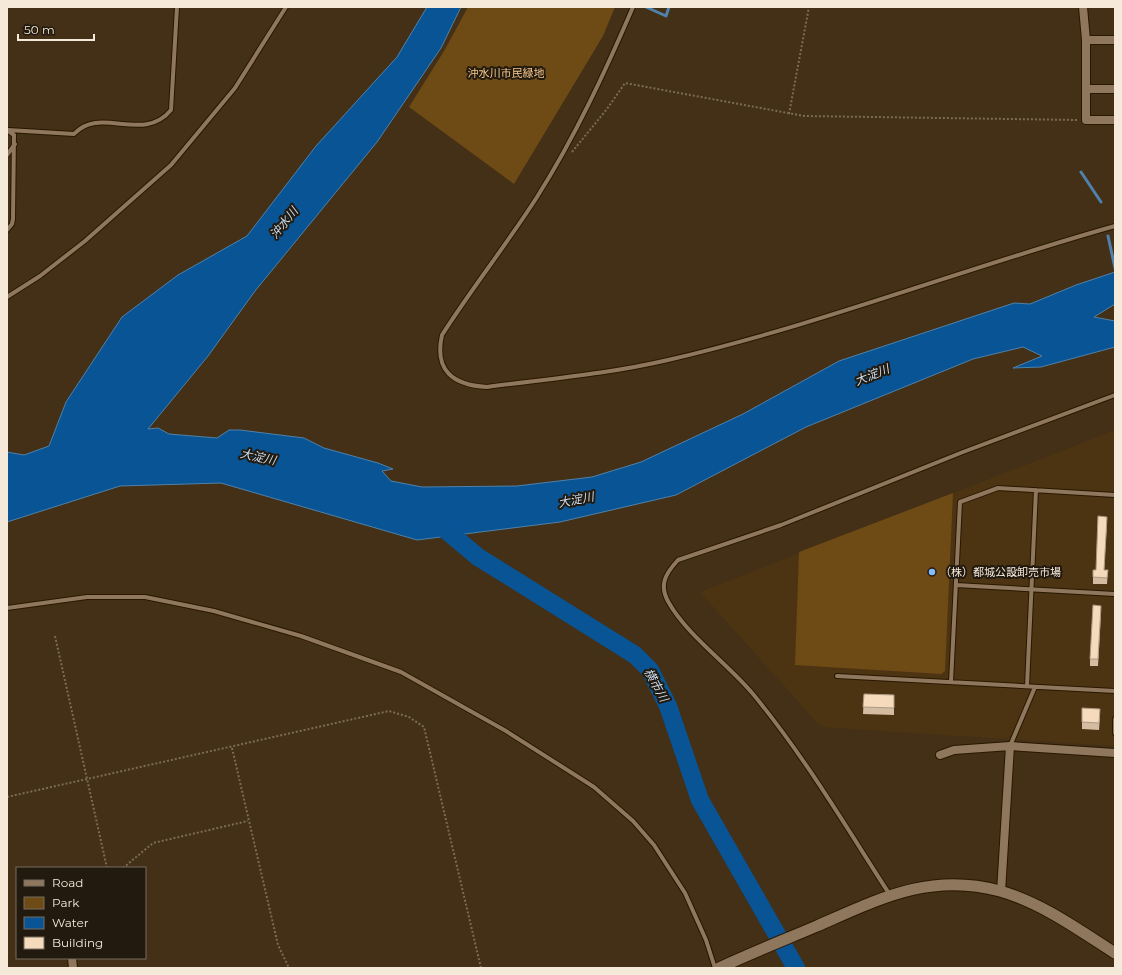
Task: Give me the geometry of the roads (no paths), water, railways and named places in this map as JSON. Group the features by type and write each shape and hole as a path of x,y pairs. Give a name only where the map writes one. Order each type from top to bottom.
{"street":[{"path":"1083,7 1086,40 1086,120 1115,120"},
{"path":"1086,40 1115,40"},
{"path":"1086,89 1115,89"},
{"path":"1001,892 1010,746"},
{"path":"940,755 954,750 1010,746 1115,752"},
{"path":"719,967 890,896 926,887 946,885 982,888 1001,892 1042,908 1115,953"}],"lane":[{"path":"8,130 74,134 80,127 100,123 143,125 160,122 172,110 178,7"},
{"path":"7,297 40,276 85,241 171,165 235,88 286,7"},
{"path":"633,7 593,95 557,164 536,198 442,335 439,358 444,369 450,376 459,382 473,386 487,387 584,374 667,360 849,310 1115,226"},
{"path":"7,230 12,224 13,219 15,144 14,135 8,130"},
{"path":"7,155 15,144"},
{"path":"890,896 797,749 752,693 682,621 668,602 663,586 667,572 678,560 781,525 963,452 1115,395"},
{"path":"951,682 960,502 998,488 1115,495"},
{"path":"1027,686 1036,490"},
{"path":"956,585 1115,594"},
{"path":"7,608 87,597 145,597 214,611 301,636 401,672 506,731 594,787 633,821 654,845 685,893 719,967"},
{"path":"837,676 1115,691"},
{"path":"1010,746 1035,687"},
{"path":"1115,719 1115,733"}],"water":[{"path":"427,7 461,7 441,48 377,142 255,291 208,356 148,429 158,428 169,434 217,438 229,430 240,430 304,438 324,448 378,463 393,469 382,471 391,481 422,487 517,486 592,477 641,462 743,414 839,361 1014,303 1030,304 1076,285 1115,272 1115,304 1094,317 1115,321 1115,347 1041,367 1013,368 1042,356 1023,347 973,359 806,427 676,495 560,522 417,540 221,483 120,486 7,522 7,452 24,455 49,446 66,402 122,317 178,275 247,236 316,146 397,57"}],"waterway":[{"path":"646,7 666,16 669,7"},
{"path":"1081,172 1101,202"},
{"path":"1108,236 1115,268"},
{"name":"横市川","path":"434,520 478,557 635,655 650,670 668,706 700,800 796,968"}],"place":[{"name":"（株）都城公設卸売市場","path":"932,572"}],"park label":[{"name":"沖水川市民緑地","path":"506,73"}],"water label":[{"name":"沖水川","path":"284,223"},
{"name":"大淀川","path":"872,375"},
{"name":"大淀川","path":"258,457"},
{"name":"大淀川","path":"576,500"}]}
